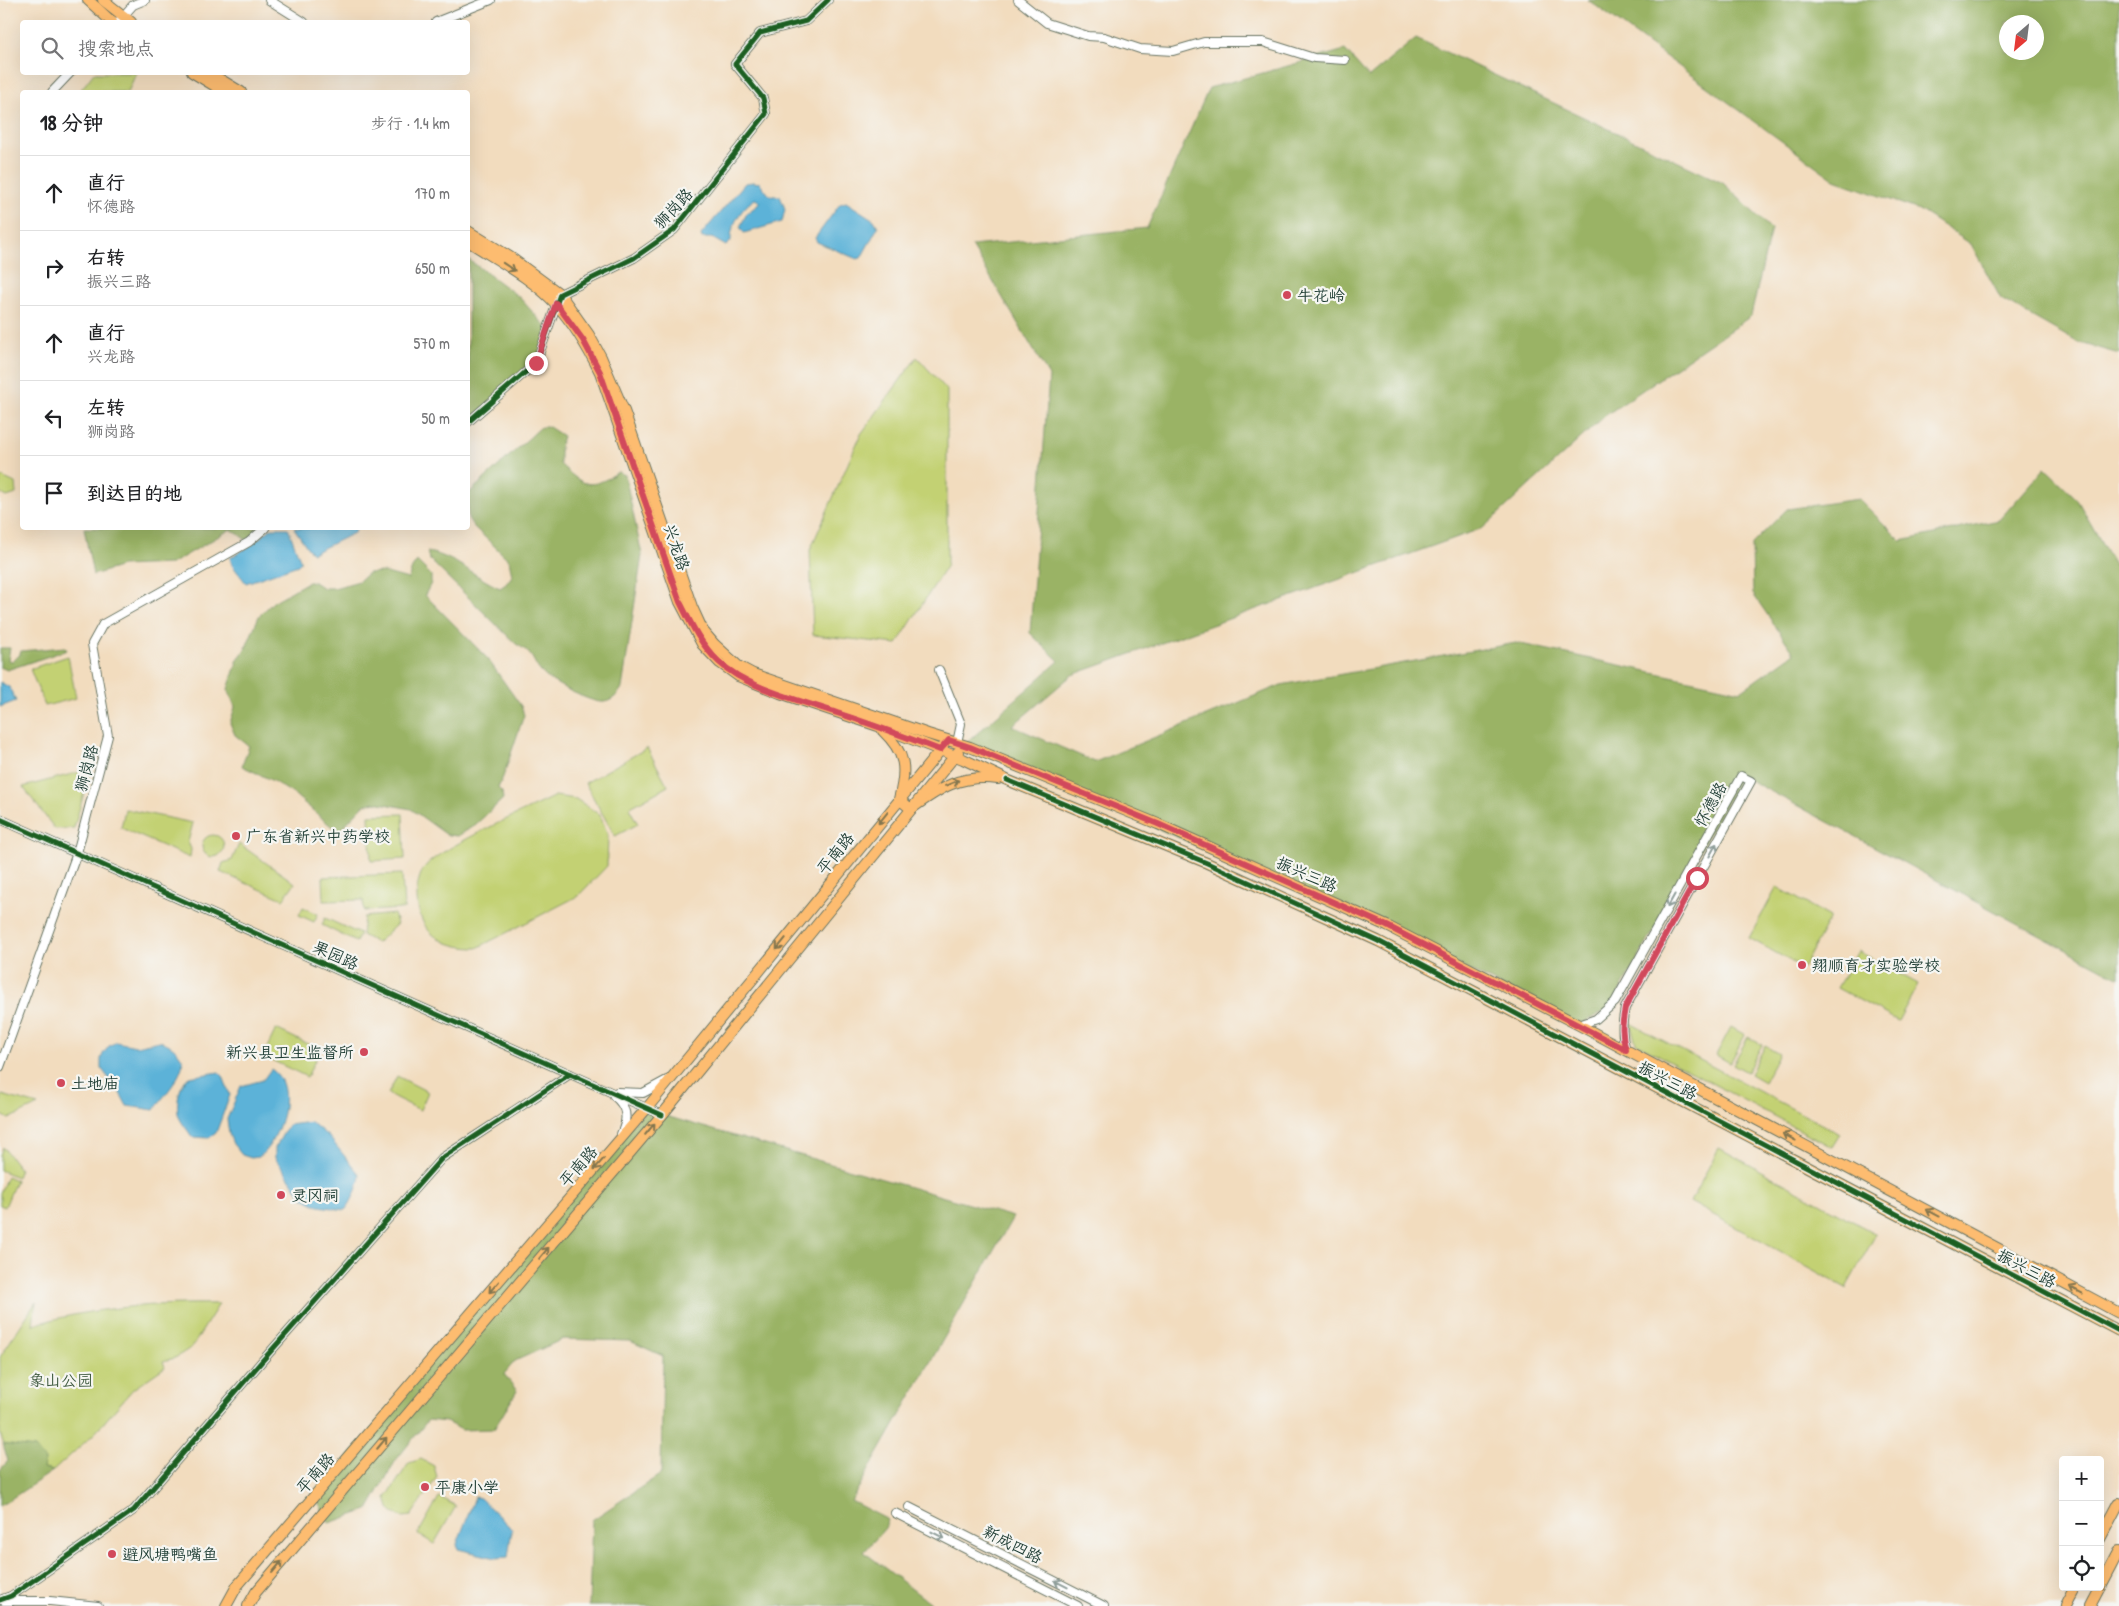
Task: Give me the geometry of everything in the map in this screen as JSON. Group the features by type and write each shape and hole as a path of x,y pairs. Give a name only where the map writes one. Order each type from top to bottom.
{"main road":[{"path":"88,0 110,20"},
{"path":"103,0 120,19"},
{"path":"197,75 222,90"},
{"path":"213,75 238,90"},
{"name":"兴龙路","path":"470,232 510,257 558,298 589,335 612,379 692,606 704,631 714,644 738,666 753,674 956,743"},
{"name":"兴龙路","path":"470,243 558,298 583,340 600,372 680,602 702,644 720,663 738,676 780,693 878,726 955,756"},
{"path":"878,726 893,740 904,761 903,785 898,799 911,810 934,792 958,780 988,778 1007,780"},
{"name":"平南路","path":"226,1606 237,1586 647,1108 898,799 940,750 956,743 955,756 662,1115 256,1592 248,1606"},
{"name":"振兴三路","path":"956,743 1158,824 1387,926 1579,1025 2119,1313"},
{"name":"振兴三路","path":"955,756 1007,780 1207,863 1378,940 2119,1331"},
{"path":"1524,1018 1532,1001"},
{"path":"2104,1532 2119,1504"},
{"path":"2104,1579 2119,1551"},
{"path":"2065,1606 2073,1591"},
{"path":"2090,1606 2098,1591"}],"street":[{"path":"120,19 133,5 145,0"},
{"path":"269,0 301,20"},
{"path":"441,20 492,0"},
{"name":"狮岗路","path":"558,298 634,258 674,230 766,114 763,98 735,64 760,33 806,21 828,0"},
{"path":"1018,0 1047,23 1088,36 1104,37 1140,49 1173,51 1204,42 1263,42 1314,58 1345,60"},
{"path":"54,90 68,75"},
{"path":"470,420 536,363 558,298"},
{"name":"狮岗路","path":"0,1067 78,853 108,736 92,644 103,624 249,542 263,530"},
{"path":"939,670 961,724 956,743"},
{"name":"怀德路","path":"1579,1025 1596,1019 1615,1002 1742,776 1751,781 1625,1008 1622,1023 1622,1039 1626,1050"},
{"name":"果园路","path":"0,819 662,1115"},
{"path":"0,1600 11,1596 134,1510 263,1360 442,1158 570,1074"},
{"path":"607,1090 629,1094 643,1093 674,1075"},
{"path":"607,1090 624,1107 627,1118 615,1145"},
{"name":"新成四路","path":"909,1507 1104,1606"},
{"name":"新成四路","path":"895,1513 1078,1606"},
{"path":"0,1600 50,1600 98,1606"}],"green space":[{"path":"1588,0 2119,0 2119,354 2077,342 2001,299 1971,244 1919,210 1835,180"},
{"path":"1416,38 1723,183 1771,229 1751,316 1606,415 1483,528 1072,675 1012,726 1095,762 1281,685 1516,643 1741,691 1794,653 1753,594 1752,544 1787,509 1859,499 1901,541 1999,520 2045,468 2076,498 2119,573 2119,978 1742,776 1610,1008 1579,1025 1371,921 964,745 1059,661 1030,633 1049,376 972,246 1147,228 1209,88 1345,50 1369,77"},
{"path":"92,75 135,75 129,90 81,90"},
{"path":"470,260 519,297 548,329 536,363 470,420"},
{"path":"917,357 947,390 947,565 897,644 813,635 810,550 861,434"},
{"path":"541,427 549,427 563,436 560,446 560,464 581,481 593,484 618,472 625,475 642,555 622,688 615,697 604,702 591,700 548,679 540,671 531,655 516,644 429,559 427,552 447,558 500,588 512,576 509,560 470,521 470,492"},
{"path":"0,476 15,483 16,494 7,497 0,493"},
{"path":"84,530 229,530 171,564 122,566 93,575"},
{"path":"232,530 263,530 249,542"},
{"path":"417,561 431,575 431,583 425,595 487,658 521,706 524,715 498,788 502,792 503,799 475,825 458,836 447,835 411,809 375,802 364,805 338,832 295,795 273,781 242,766 249,746 235,735 230,723 235,707 228,689 238,659 245,650 259,616 273,602 308,582 314,582 323,588 334,588 359,581 368,573 383,572 408,579"},
{"path":"65,647 67,650 7,670 0,667 0,648 10,648 8,660 12,661 19,656 21,651"},
{"path":"68,656 76,698 45,706 30,669"},
{"path":"647,748 668,786 629,808 638,824 615,836 585,783"},
{"path":"91,769 74,828 55,829 23,787"},
{"path":"555,796 576,799 600,815 608,835 607,866 578,896 477,948 453,945 431,933 422,920 417,900 419,880 424,868 432,860 464,840"},
{"path":"125,809 193,823 188,842 191,849 190,858 121,828"},
{"path":"403,814 405,859 371,861 369,815"},
{"path":"213,835 221,838 224,846 221,854 213,857 205,854 202,846 205,838"},
{"path":"239,844 295,883 283,899 220,872 223,863 232,860"},
{"path":"402,874 404,909 364,911 363,900 324,901 323,877"},
{"path":"1777,887 1830,917 1803,968 1749,938"},
{"path":"303,907 318,914 314,922 299,915"},
{"path":"394,914 397,924 377,943 362,935 364,917"},
{"path":"325,918 360,934 356,942 322,925"},
{"path":"1858,951 1918,984 1898,1021 1837,988"},
{"path":"1630,1023 1840,1134 1832,1147 1636,1043"},
{"path":"1731,1027 1745,1035 1730,1063 1716,1055"},
{"path":"276,1029 320,1050 307,1077 263,1056"},
{"path":"1748,1037 1762,1045 1747,1072 1733,1064"},
{"path":"1765,1046 1779,1054 1764,1082 1750,1074"},
{"path":"397,1076 428,1092 420,1110 388,1094"},
{"path":"2,1095 38,1105 9,1119 0,1114"},
{"path":"647,1108 662,1115 1013,1217 851,1501 888,1520 885,1528 864,1552 934,1606 589,1606 592,1520 661,1474 663,1356 630,1341 563,1339 515,1361 504,1374 517,1391 494,1429 462,1430 446,1422 428,1420 396,1460 368,1510 329,1523 315,1496"},
{"path":"3,1147 20,1169 17,1177 0,1170 0,1155"},
{"path":"1719,1148 1876,1234 1846,1288 1690,1202"},
{"path":"7,1176 16,1180 5,1207 0,1205 0,1193"},
{"name":"象山公园","path":"36,1302 33,1325 79,1314 125,1307 219,1304 192,1347 175,1358 163,1361 165,1367 133,1389 94,1434 53,1471 9,1461 0,1433 0,1357"},
{"path":"3,1444 35,1448 45,1460 43,1469 53,1471 0,1506 0,1470 8,1461"},
{"path":"421,1459 434,1466 437,1477 411,1516 402,1517 393,1513 389,1508 386,1498 409,1463"},
{"path":"439,1497 456,1506 434,1544 418,1534"}],"water":[{"path":"745,183 760,183 770,196 780,196 785,209 782,222 744,233 740,227 747,213 759,204 759,201 755,199 750,202 738,217 732,229 731,241 726,246 712,238 702,238 701,235"},
{"path":"846,202 874,220 878,227 861,258 857,259 817,242 815,238 840,204"},
{"path":"270,530 289,530 301,562 298,565 246,583 232,565 230,558 250,546"},
{"path":"295,530 356,530 354,533 313,553"},
{"path":"0,682 9,687 16,701 0,707"},
{"path":"159,1041 177,1051 181,1057 183,1061 179,1074 172,1087 154,1110 127,1106 120,1093 101,1068 103,1054 109,1046 116,1042 136,1046"},
{"path":"271,1069 279,1077 283,1088 285,1100 283,1113 274,1138 267,1149 259,1157 251,1158 242,1155 233,1144 229,1134 227,1119 241,1086 263,1080"},
{"path":"219,1072 223,1076 230,1095 216,1133 209,1138 192,1137 180,1120 178,1113 180,1090 189,1077"},
{"path":"311,1122 329,1137 360,1175 355,1194 345,1210 319,1206 303,1198 275,1158 275,1148 288,1125"},
{"path":"475,1497 480,1498 512,1529 508,1557 496,1558 458,1549 457,1544"}],"cycle path":[{"path":"470,420 536,363 560,294 634,258 674,230 766,114 763,98 735,64 760,33 806,21 828,0"},
{"path":"1007,780 1207,863 1378,941 2119,1331"},
{"path":"0,819 662,1115"},
{"path":"0,1600 11,1596 134,1510 263,1360 442,1158 570,1074"}],"place":[{"name":"牛花岭","path":"1287,295"},
{"name":"广东省新兴中药学校","path":"236,836"},
{"name":"翔顺育才实验学校","path":"1802,965"},
{"name":"新兴县卫生监督所","path":"364,1052"},
{"name":"土地庙","path":"61,1083"},
{"name":"灵冈祠","path":"281,1195"},
{"name":"平康小学","path":"425,1487"},
{"name":"避风塘鸭嘴鱼","path":"112,1554"}],"route":[{"path":"536,363 556,303 583,340 600,372 680,602 692,627 702,644 720,663 738,676 760,686 878,726 940,750 949,740 970,747 1158,824 1387,926 1626,1050 1622,1039 1622,1023 1625,1008 1697,878"}]}
